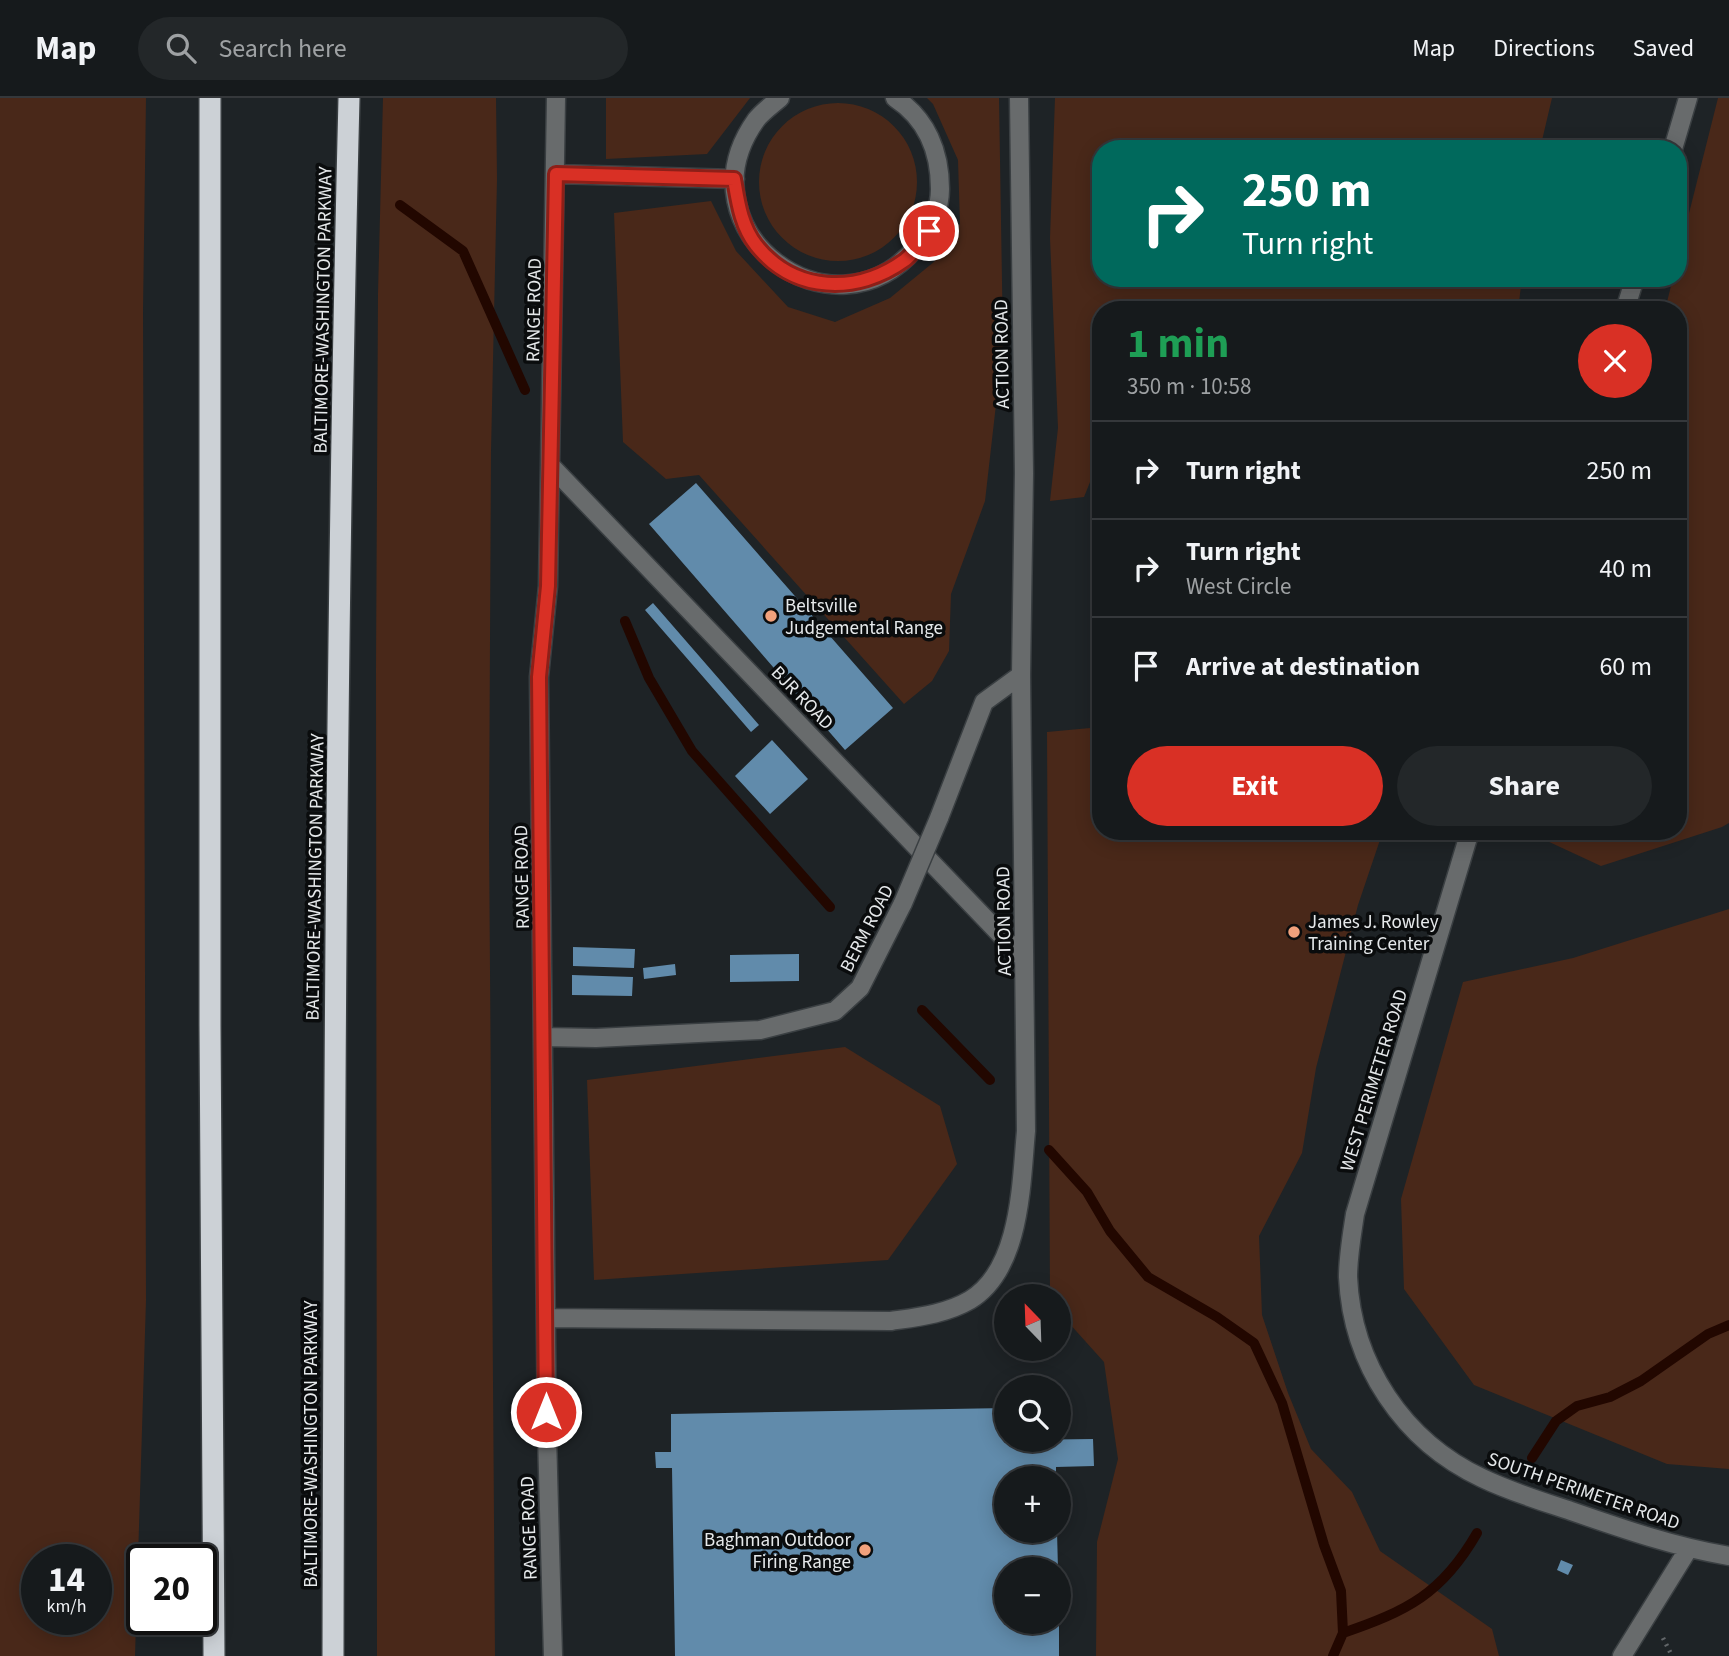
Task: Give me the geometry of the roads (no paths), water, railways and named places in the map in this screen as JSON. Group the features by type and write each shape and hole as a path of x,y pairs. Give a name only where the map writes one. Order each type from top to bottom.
{"highway":[{"path":"210,98 210,997 214,1656"},
{"name":"BALTIMORE-WASHINGTON PARKWAY","path":"333,1656 334,1135 344,286 349,98"}],"lane":[{"name":"RANGE ROAD","path":"553,1656 546,1318 539,677 548,586 556,98"},
{"path":"779,98 757,118 741,147 734,179 740,213 755,244 780,268 811,281 845,285 879,277 907,258 929,231 940,199 940,164 929,132 907,106 895,98"},
{"name":"ACTION ROAD","path":"546,1318 891,1321 938,1314 971,1300 992,1281 1009,1252 1022,1180 1026,1131 1021,675 1024,473 1019,98"},
{"path":"1676,140 1688,98"},
{"path":"556,174 734,179"},
{"name":"BJR ROAD","path":"551,466 1024,959"},
{"name":"BERM ROAD","path":"543,1037 596,1038 760,1030 835,1010 860,988 903,903 984,702 1021,675"},
{"name":"WEST PERIMETER ROAD","path":"1362,1345 1351,1311 1348,1274 1354,1214 1467,840"},
{"name":"SOUTH PERIMETER ROAD","path":"1362,1345 1381,1390 1408,1424 1440,1454 1480,1477 1519,1494 1647,1537 1729,1556"},
{"path":"1622,1656 1689,1548"}],"waterway":[{"path":"400,205 463,251 525,390"},
{"path":"625,621 649,678 692,751 830,907"},
{"path":"922,1010 990,1080"},
{"path":"1049,1150 1087,1192 1110,1231 1148,1277 1217,1317 1254,1343 1282,1403 1324,1545 1341,1591 1343,1633 1333,1656"},
{"path":"1532,1458 1556,1421 1577,1406 1610,1397 1641,1381 1708,1334 1729,1325"},
{"path":"1343,1633 1386,1617 1421,1598 1450,1571 1477,1533"}],"place":[{"name":"Beltsville Judgemental Range","path":"771,616"},
{"name":"James J. Rowley Training Center","path":"1294,932"},
{"name":"Baghman Outdoor Firing Range","path":"865,1550"}]}
